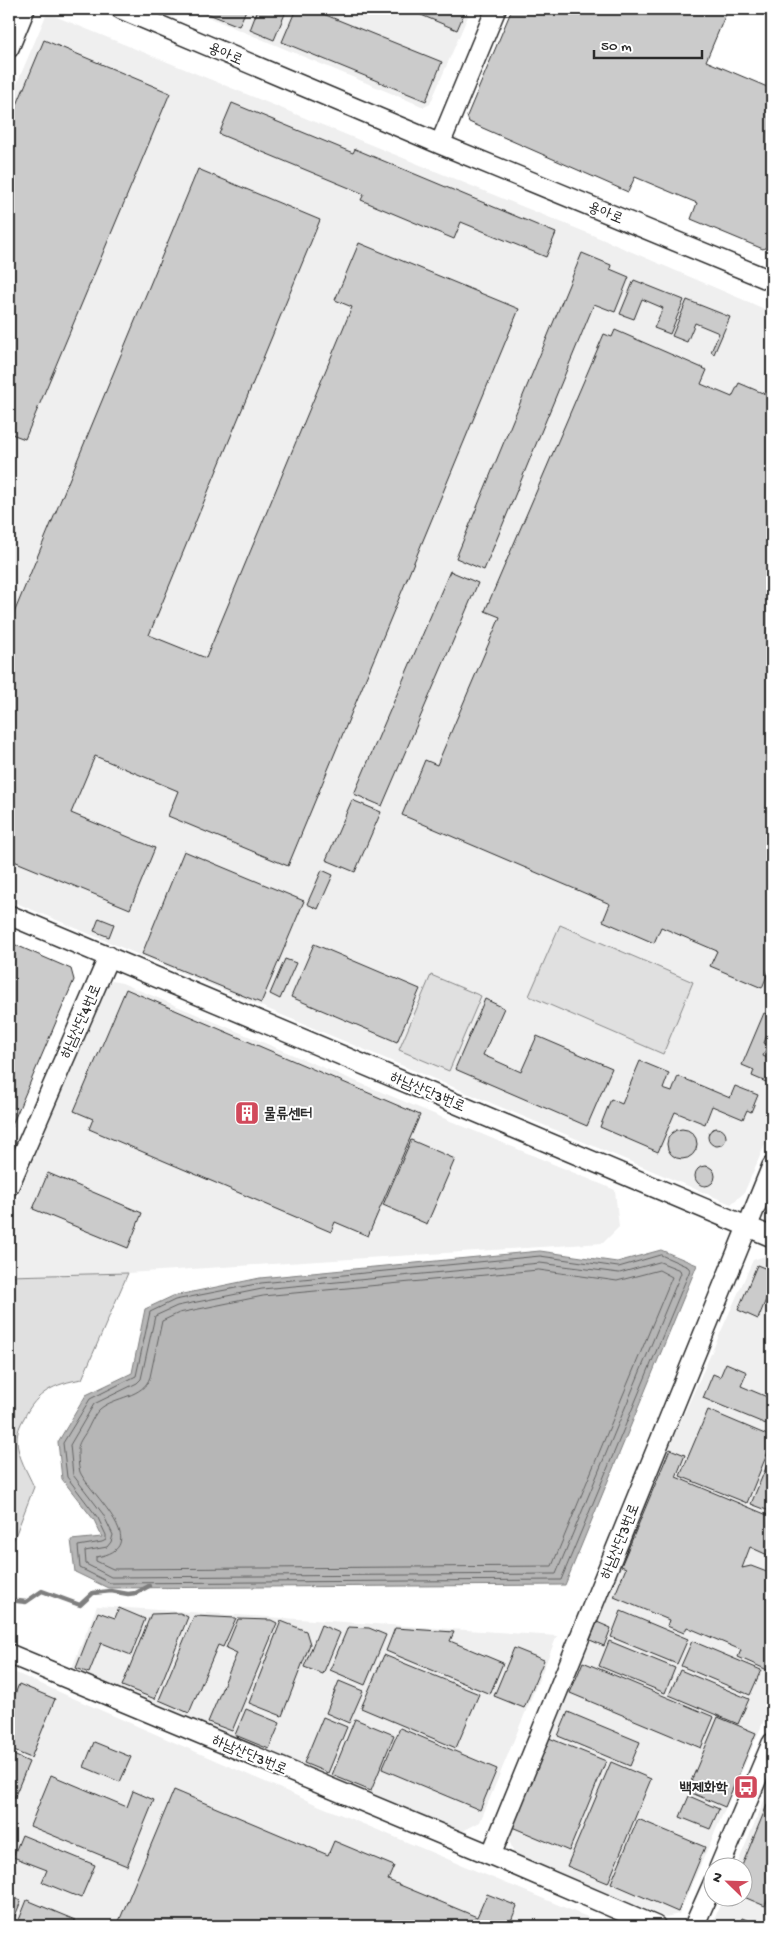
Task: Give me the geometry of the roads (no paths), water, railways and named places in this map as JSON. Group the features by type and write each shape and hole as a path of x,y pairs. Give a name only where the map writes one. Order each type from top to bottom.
{"street":[{"path":"9,48 26,9"},
{"name":"용아로","path":"121,9 440,144 772,281"},
{"path":"440,144 496,9"},
{"path":"9,915 109,956"},
{"name":"하남산단4번로","path":"9,1186 109,956"},
{"name":"하남산단3번로","path":"109,956 772,1237"},
{"name":"하남산단3번로","path":"491,1855 772,1166"},
{"name":"하남산단3번로","path":"9,1654 491,1855 656,1926"},
{"path":"723,1858 772,1743"},
{"path":"694,1926 704,1904"}],"water":[{"path":"661,1250 697,1265 565,1585 108,1588 75,1572 71,1540 102,1537 94,1520 62,1479 58,1442 86,1395 132,1373 145,1309 173,1296 260,1278 540,1251 617,1262"}],"waterway":[{"path":"9,1600 26,1602 42,1591 80,1605 93,1593 111,1591 128,1594 136,1593 149,1586"}],"place":[{"name":"물류센터","path":"247,1113"},
{"name":"백제화학","path":"746,1787"}]}
